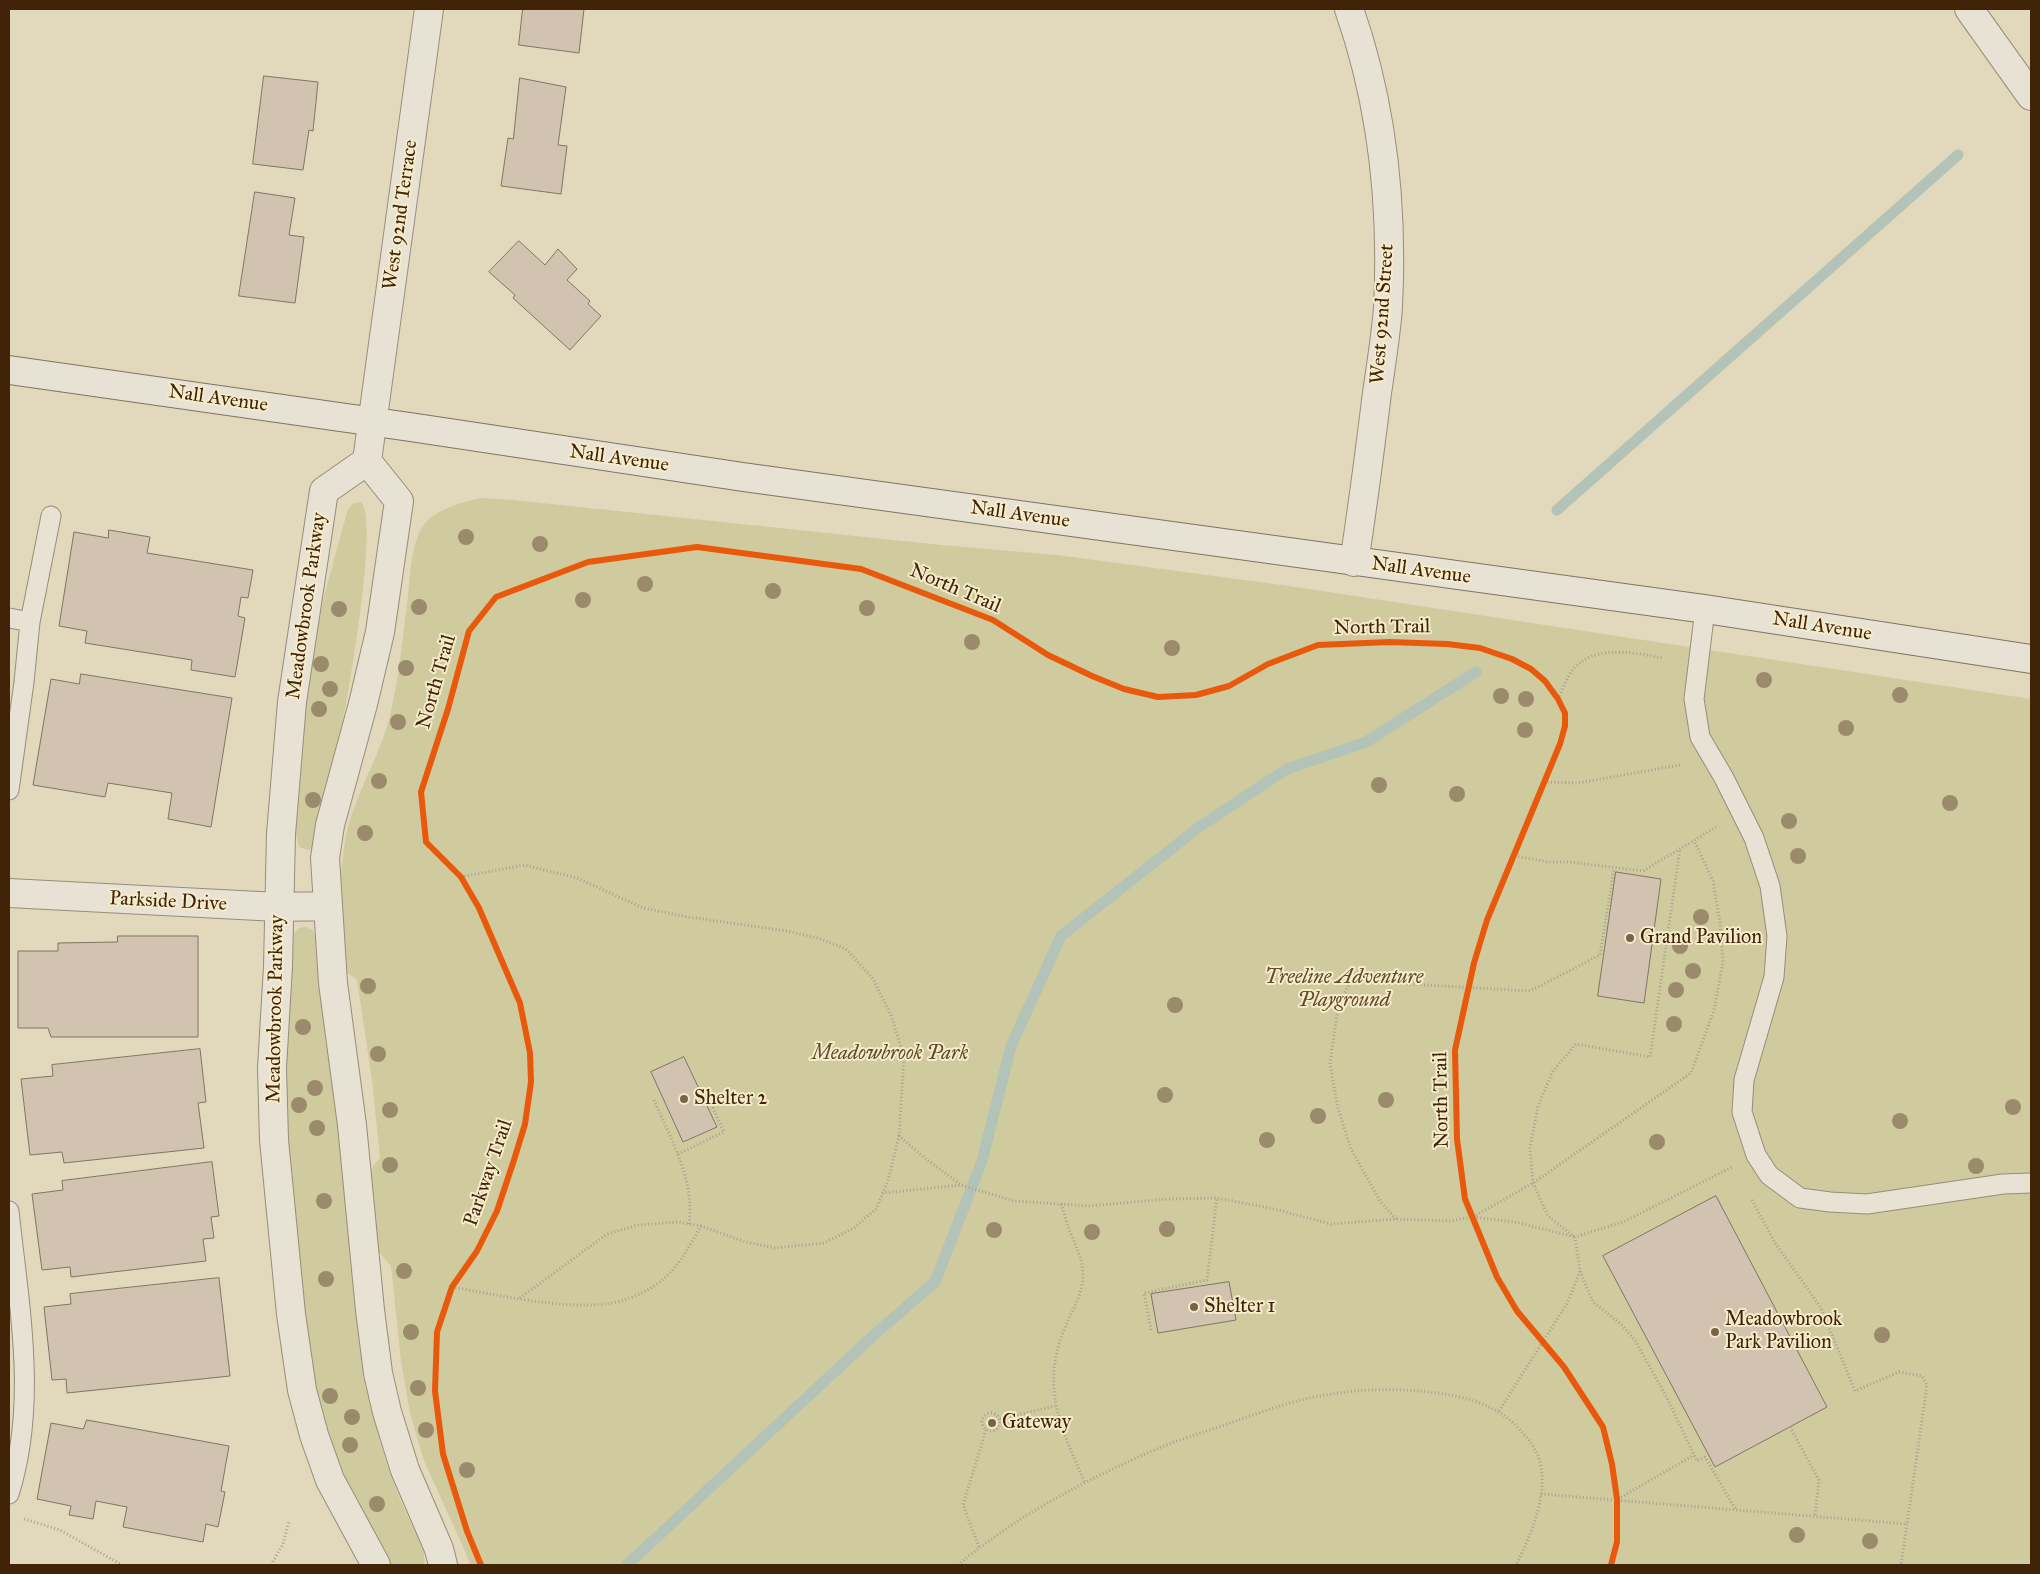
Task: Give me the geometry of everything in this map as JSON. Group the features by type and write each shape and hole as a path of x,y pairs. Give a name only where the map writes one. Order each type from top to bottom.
{"street":[{"name":"West 92nd Terrace","path":"372,422 429,9"},
{"name":"West 92nd Street","path":"1349,9 1361,44 1380,130 1389,232 1388,308 1354,562"},
{"path":"1969,9 2031,96"},
{"name":"Nall Avenue","path":"9,370 743,477 1705,609 2031,659"},
{"path":"372,422 367,461 399,501 380,632 363,704 330,825 325,858 327,906 333,983 352,1125 378,1372 387,1412 405,1470 439,1549 443,1565"},
{"name":"Meadowbrook Parkway","path":"367,461 324,491 292,702 281,834 278,966 272,1068 274,1140 291,1314 302,1390 314,1435 330,1480 376,1565"},
{"name":"Parkside Drive","path":"9,893 278,907 327,906"}],"lane":[{"path":"9,790 30,622 51,516"},
{"path":"1705,609 1694,699 1700,737 1724,778 1754,838 1770,886 1777,936 1774,977 1744,1080 1742,1112 1756,1155 1769,1175 1800,1198 1830,1202 1867,1204 2003,1184 2031,1183"},
{"path":"9,618 30,622"},
{"path":"9,1211 25,1375 25,1410 15,1475 9,1494"}],"path":[{"path":"1558,699 1573,669 1592,656 1611,652 1635,653 1663,658"},
{"path":"1554,693 1561,706"},
{"path":"1544,782 1578,783 1680,765"},
{"path":"1540,791 1547,774"},
{"path":"1518,846 1513,859 1570,862 1643,871 1716,827"},
{"path":"1472,1217 1533,1183 1691,1073 1714,1010 1723,962 1720,923 1712,881 1694,840"},
{"path":"1680,849 1650,1057 1576,1044 1553,1072 1538,1106 1530,1148 1533,1183 1548,1216 1575,1237 1580,1271 1593,1302 1622,1326 1636,1342 1667,1398 1697,1461 1705,1457 1736,1510"},
{"path":"461,877 524,865 576,878 643,908 688,917 787,931 817,938 846,949 873,979 891,1016 904,1057 899,1136 888,1181 876,1209 854,1228 824,1243 775,1248 746,1242 702,1226 678,1222 638,1225 607,1234 520,1298"},
{"path":"1396,1219 1380,1201 1351,1149 1338,1108 1330,1064 1338,1007 1355,972 1373,982 1530,991 1600,955 1614,868"},
{"path":"454,870 461,877 465,885"},
{"path":"1467,994 1470,979"},
{"path":"678,1154 724,1132 707,1095"},
{"path":"654,1100 686,1172 691,1203 689,1224"},
{"path":"899,1136 961,1185 1014,1201 1089,1206 1167,1199 1217,1198 1274,1209 1331,1224 1396,1219 1451,1221 1472,1217 1515,1222 1575,1237 1623,1222 1732,1167 1737,1173"},
{"path":"882,1192 961,1185"},
{"path":"1750,1196 1775,1243 1821,1308 1855,1391 1899,1372 1922,1376 1927,1385 1901,1565"},
{"path":"1151,1330 1144,1294 1207,1280 1217,1198"},
{"path":"1061,1204 1069,1230 1080,1253 1083,1276 1076,1307 1064,1330 1055,1359 1053,1384 1055,1406 1065,1438 1085,1484"},
{"path":"1468,1208 1475,1226"},
{"path":"452,1287 571,1304 605,1304 635,1296 661,1281 686,1253 702,1226"},
{"path":"1499,1411 1568,1302 1580,1271"},
{"path":"449,1296 457,1280"},
{"path":"1538,1337 1548,1350"},
{"path":"958,1565 979,1547 1085,1484 1159,1448 1261,1412 1325,1395 1379,1390 1428,1392 1454,1396 1499,1411 1517,1425 1530,1441 1538,1456 1542,1473 1540,1494 1535,1523 1516,1565"},
{"path":"1000,1419 1055,1406"},
{"path":"979,1547 963,1505 986,1430 982,1422 987,1414 996,1414 1000,1419 1000,1425 991,1432 986,1430"},
{"path":"1790,1427 1819,1480 1815,1516"},
{"path":"1617,1499 1694,1455"},
{"path":"1616,1490 1618,1507"},
{"path":"1540,1494 1907,1524"},
{"path":"22,1518 60,1530 122,1565"},
{"path":"271,1565 283,1544 290,1522"}],"green space":[{"name":"Meadowbrook Park","path":"480,498 1057,555 1289,586 2031,699 2031,1565 470,1565 424,1461 410,1413 401,1361 391,1266 378,1251 370,1177 373,1166 380,1158 372,1080 357,980 342,969 340,905 341,872 349,825 390,716 400,656 412,560 419,533 434,515 449,507"},
{"path":"361,502 366,515 367,539 356,642 340,737 315,847 308,850 299,847 295,829 303,725 312,656 324,596 348,509 354,503"},
{"path":"305,927 313,930 316,938 320,983 336,1081 365,1373 382,1448 401,1502 418,1535 424,1553 424,1565 392,1565 362,1515 339,1469 323,1426 312,1373 286,1145 285,1039 287,991 293,935 299,928"}],"building":[{"path":"523,9 584,9 579,53 519,45"},
{"path":"264,76 318,82 313,131 309,130 303,170 253,164"},
{"path":"520,78 566,87 558,145 567,146 561,194 501,186 508,138 513,139"},
{"path":"255,192 295,198 289,235 304,237 295,303 239,296"},
{"path":"519,241 545,265 558,249 577,269 567,280 590,301 588,304 601,316 570,350 513,298 515,295 489,272"},
{"path":"109,530 150,537 147,553 253,570 248,598 241,597 238,616 245,618 235,677 191,670 192,660 85,643 87,631 59,626 74,532 108,538"},
{"path":"81,674 232,698 211,827 168,819 172,793 108,783 105,797 33,785 51,679 79,684"},
{"name":"Grand Pavilion","path":"1616,872 1661,879 1644,1003 1598,996"},
{"path":"118,936 198,936 198,1037 51,1037 48,1028 18,1028 18,951 58,951 58,943 117,942"},
{"path":"200,1049 206,1102 198,1103 204,1148 64,1163 62,1152 30,1155 21,1079 53,1076 52,1065"},
{"name":"Shelter 2","path":"684,1057 717,1127 683,1142 651,1072"},
{"path":"212,1162 219,1216 211,1217 214,1238 203,1239 206,1261 71,1277 70,1267 42,1270 32,1194 63,1190 62,1181"},
{"name":"Meadowbrook Park Pavilion","path":"1716,1196 1827,1407 1715,1467 1603,1256"},
{"path":"219,1278 230,1376 67,1393 66,1379 52,1380 44,1307 71,1304 70,1294"},
{"name":"Shelter 1","path":"1229,1282 1236,1320 1158,1333 1151,1294"},
{"path":"87,1420 229,1446 221,1491 225,1492 218,1527 206,1524 203,1542 123,1527 127,1507 96,1501 93,1519 69,1515 71,1506 37,1499 51,1423 83,1429"}],"waterway":[{"path":"1557,510 1958,155"},
{"path":"627,1565 875,1334 935,1282 982,1161 1011,1046 1061,936 1199,827 1287,769 1366,742 1476,672"}],"cycle path":[{"name":"North Trail","path":"481,1565 467,1531 443,1454 435,1391 437,1332 452,1287 477,1251 497,1211 525,1124 531,1082 530,1053 520,1003 479,908 461,877 426,842 421,792 448,709 469,631 496,597 588,562 697,547 861,569 993,620 1048,655 1092,676 1124,689 1158,697 1196,695 1229,686 1268,664 1318,645 1389,642 1447,644 1480,648 1512,659 1531,669 1545,681 1565,713 1565,726 1560,744 1487,920 1474,963 1455,1050 1457,1139 1465,1199 1497,1277 1517,1311 1564,1367 1603,1427 1612,1464 1617,1499 1617,1542 1611,1565"}],"place":[{"name":"Grand Pavilion","path":"1630,938"},
{"name":"Shelter 2","path":"684,1099"},
{"name":"Shelter 1","path":"1194,1307"},
{"name":"Meadowbrook Park Pavilion","path":"1715,1332"},
{"name":"Gateway","path":"992,1423"}],"park label":[{"name":"Treeline Adventure Playground","path":"1344,990"}]}
